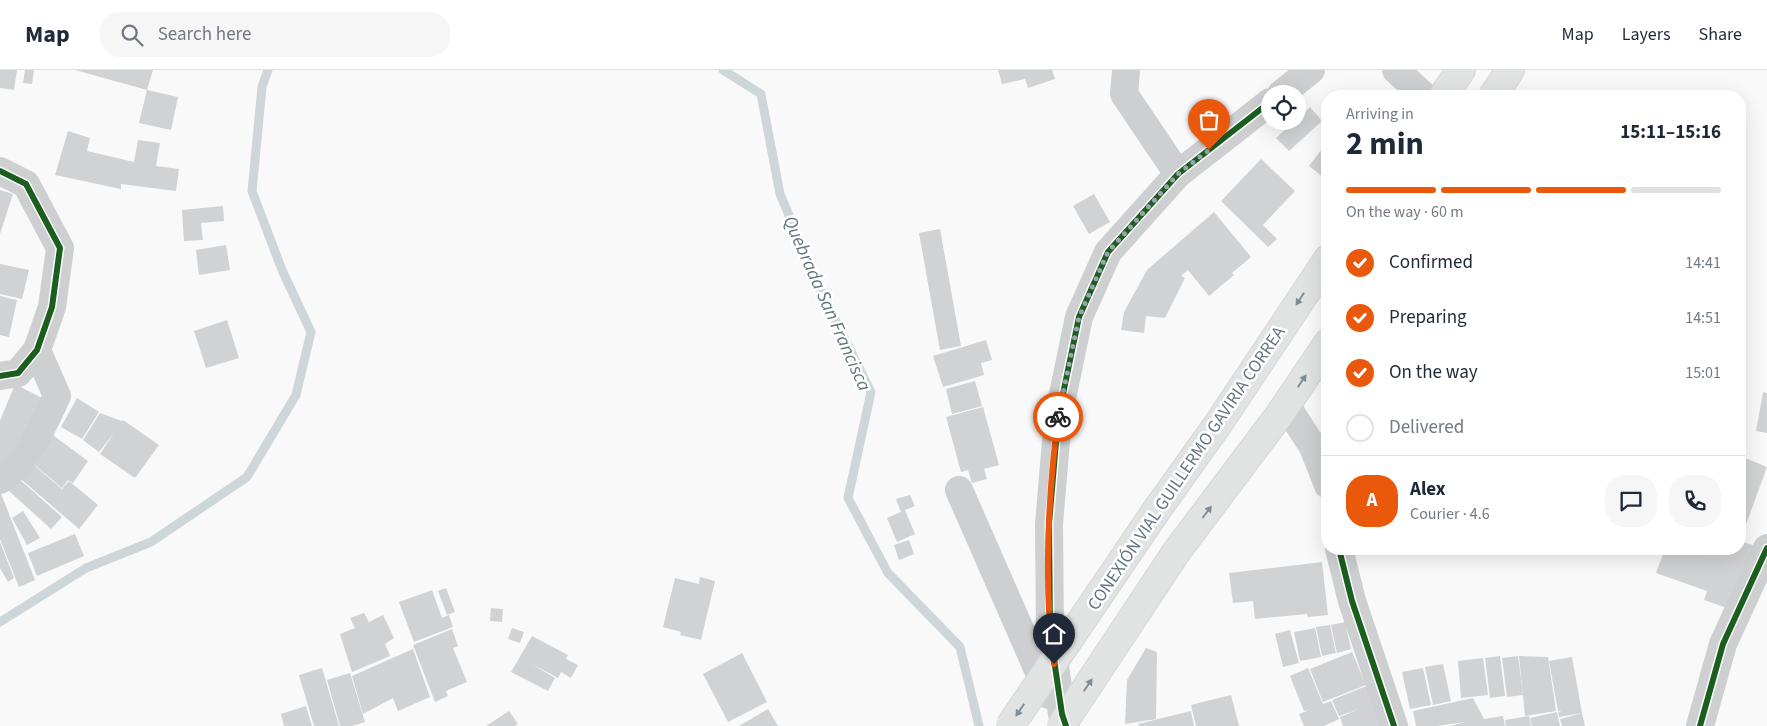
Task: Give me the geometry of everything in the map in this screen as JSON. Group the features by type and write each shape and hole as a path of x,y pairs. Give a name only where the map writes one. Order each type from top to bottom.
{"highway":[{"path":"1447,90 1461,70"},
{"path":"1497,90 1510,70"},
{"name":"CONEXIÓN VIAL GUILLERMO GAVIRIA CORREA","path":"1010,726 1156,511 1218,424 1321,270"},
{"path":"1063,726 1177,551 1286,406 1321,354"}],"street":[{"path":"1126,70 1124,94 1178,174"},
{"path":"1292,85 1311,70"},
{"path":"1396,70 1418,90"},
{"path":"1063,726 1050,632 1048,524 1060,409 1079,317 1108,252 1178,174 1261,109"},
{"path":"0,171 26,184 60,248 52,307 37,350 18,373 0,376"},
{"path":"0,480 11,473 38,436 58,396 37,350"},
{"path":"1286,406 1313,447 1321,468"},
{"path":"959,490 1063,726"},
{"path":"1700,726 1723,644 1767,548"},
{"path":"1340,555 1352,601 1394,726"}],"building":[{"path":"0,70 17,70 14,90 0,88"},
{"path":"25,70 34,70 32,84 23,83"},
{"path":"75,70 153,70 147,90"},
{"path":"998,70 1052,70 1055,79 1028,88 1025,79 1002,84"},
{"path":"147,90 178,97 171,130 139,123"},
{"path":"1310,107 1321,120 1289,151 1276,138 1285,130 1306,130 1306,111"},
{"path":"68,131 90,138 87,151 134,162 138,140 160,143 156,166 179,169 176,191 121,184 121,189 55,175"},
{"path":"1321,150 1321,175 1309,166"},
{"path":"1261,159 1295,191 1263,225 1277,239 1268,247 1221,201"},
{"path":"0,190 13,194 0,234"},
{"path":"1094,194 1110,222 1089,234 1073,206"},
{"path":"223,206 224,221 201,223 203,240 184,241 182,210"},
{"path":"1214,212 1251,257 1232,273 1234,275 1209,296 1188,270 1181,276 1185,278 1165,318 1146,316 1144,333 1121,330 1124,312 1147,270"},
{"path":"940,229 961,346 940,350 919,233"},
{"path":"226,245 230,270 199,275 196,250"},
{"path":"0,264 29,270 22,299 0,294"},
{"path":"0,296 17,300 9,337 0,335"},
{"path":"227,320 239,358 206,368 194,331"},
{"path":"986,340 992,360 981,363 984,375 943,387 933,356"},
{"path":"975,381 982,406 952,414 946,389"},
{"path":"15,384 46,400 0,468 0,421"},
{"path":"1763,392 1767,393 1767,433 1756,431"},
{"path":"77,398 99,412 82,439 61,427"},
{"path":"983,407 999,465 984,469 987,479 972,483 968,470 961,472 946,417"},
{"path":"100,413 123,420 159,445 135,478 100,454 114,433 99,452 83,440"},
{"path":"50,433 88,461 73,483 68,480 62,488 29,460"},
{"path":"1746,458 1767,467 1746,525"},
{"path":"28,460 62,489 69,481 98,505 79,529 15,474"},
{"path":"18,478 62,517 51,529 8,490"},
{"path":"0,491 35,580 19,587 0,539"},
{"path":"910,495 915,506 905,510 915,534 897,542 887,518 901,512 896,499"},
{"path":"23,511 40,538 27,545 12,518"},
{"path":"75,534 84,556 37,576 28,553"},
{"path":"909,540 914,554 899,560 894,545"},
{"path":"0,542 14,578 8,582 0,568"},
{"path":"1746,543 1753,545 1730,609 1704,600 1707,591 1656,573 1663,555 1746,555"},
{"path":"1322,562 1328,615 1308,617 1307,614 1255,619 1253,601 1233,603 1229,573"},
{"path":"700,577 715,581 701,640 680,635 681,632 663,627 675,578 699,584"},
{"path":"446,588 455,612 447,615 438,591"},
{"path":"432,590 442,618 449,615 453,627 414,642 399,602"},
{"path":"491,608 503,609 502,622 490,621"},
{"path":"364,613 369,622 383,615 394,638 385,644 390,656 352,672 340,634 355,628 350,618"},
{"path":"1345,622 1351,649 1337,653 1331,625"},
{"path":"1330,625 1336,653 1322,656 1316,627"},
{"path":"512,628 524,632 520,643 508,639"},
{"path":"1315,628 1321,657 1300,661 1294,632"},
{"path":"452,629 458,646 453,648 467,682 446,691 448,696 435,702 413,645"},
{"path":"1290,630 1299,663 1283,667 1275,634"},
{"path":"532,636 568,655 566,659 578,665 571,678 561,672 558,678 530,663 555,678 548,691 511,672"},
{"path":"1146,648 1157,652 1156,719 1125,724 1127,680"},
{"path":"413,649 430,697 398,711 393,698 363,714 352,676"},
{"path":"1352,652 1366,685 1323,702 1310,669"},
{"path":"742,653 767,702 728,722 703,674"},
{"path":"1500,656 1505,696 1490,698 1485,658"},
{"path":"1518,656 1523,695 1507,697 1502,658"},
{"path":"1519,656 1548,657 1556,711 1525,716"},
{"path":"1572,657 1582,713 1559,717 1558,712 1562,711 1558,711 1549,661"},
{"path":"1483,658 1488,695 1461,698 1458,661"},
{"path":"1443,664 1451,701 1433,705 1425,667"},
{"path":"322,668 339,726 314,726 299,675"},
{"path":"1308,668 1323,704 1331,701 1339,719 1324,726 1304,726 1299,714 1309,710 1304,711 1290,676"},
{"path":"1423,668 1431,705 1410,709 1402,672"},
{"path":"350,673 365,722 352,726 340,726 327,680"},
{"path":"1369,685 1384,726 1343,726 1340,717 1359,709 1339,716 1332,700"},
{"path":"1231,695 1239,726 1196,726 1191,705"},
{"path":"1473,698 1484,719 1503,716 1505,726 1450,726 1465,722 1437,726 1416,726 1413,711"},
{"path":"306,706 312,726 284,726 281,714"},
{"path":"768,709 778,726 739,726"},
{"path":"509,711 518,724 515,726 486,726"},
{"path":"1191,711 1194,726 1139,726 1138,724"},
{"path":"1557,712 1560,726 1532,726 1530,718"},
{"path":"1582,713 1585,726 1562,726 1560,719"},
{"path":"1529,716 1531,726 1506,726 1505,720"}],"waterway":[{"path":"0,622 86,568 151,542 247,477 296,395 311,332 282,270 252,191 262,87 268,70"},
{"name":"Quebrada San Francisca","path":"723,70 761,94 780,194 821,291 871,392 848,498 888,573 960,647 979,726"}],"cycle path":[{"path":"1066,726 1062,714 1050,632 1049,524 1058,418 1079,317 1108,252 1178,174 1261,109"},
{"path":"0,171 26,184 60,248 52,307 37,350 18,373 0,376"},
{"path":"1700,726 1723,644 1767,548"},
{"path":"1340,555 1352,601 1394,726"}],"way so far":[{"path":"1058,417 1079,317 1108,252 1178,174 1209,150"}],"route":[{"path":"1054,664 1050,632 1048,524 1058,417"}]}
